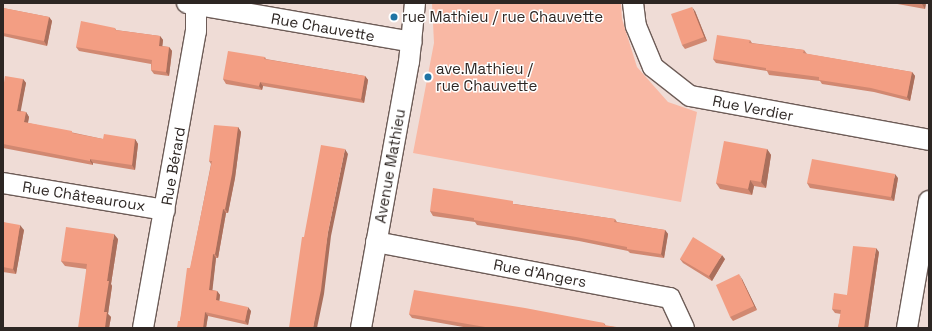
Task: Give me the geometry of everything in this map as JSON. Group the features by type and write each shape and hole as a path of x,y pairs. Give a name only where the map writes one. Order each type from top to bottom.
{"street":[{"name":"Avenue Mathieu","path":"361,328 412,42 415,3"},
{"name":"Rue Verdier","path":"633,3 636,26 653,67 690,96 929,140"},
{"name":"Rue Chauvette","path":"193,4 412,42"},
{"name":"Rue Bérard","path":"143,328 196,31 193,4"},
{"name":"Rue Châteauroux","path":"3,183 165,210"},
{"path":"907,328 929,201"},
{"name":"Rue d'Angers","path":"376,242 670,298 684,328"}],"shaded area":[{"path":"432,3 621,3 622,19 637,67 668,102 697,112 681,202 413,153 434,43"}],"building":[{"path":"692,7 704,37 682,45 671,14"},
{"path":"3,8 49,17 44,41 3,33"},
{"path":"81,21 115,28 115,30 160,36 159,46 169,47 166,72 151,70 152,60 76,47"},
{"path":"717,35 750,40 749,43 804,50 803,53 912,72 907,97 871,88 819,80 819,77 766,70 766,68 713,59"},
{"path":"228,51 265,57 264,59 365,76 361,99 260,82 259,86 223,79"},
{"path":"5,76 23,79 17,111 26,112 24,122 72,131 72,133 103,139 104,134 135,139 132,165 90,159 90,161 3,144 3,89"},
{"path":"214,125 238,127 232,174 225,209 223,209 215,254 213,254 209,290 217,291 216,300 248,307 245,321 205,312 203,328 177,328 178,321 180,321 187,268 190,268 212,161 209,161"},
{"path":"724,141 767,149 761,182 750,180 748,189 716,183"},
{"path":"321,145 345,149 328,232 321,290 313,328 289,328 302,237 304,237"},
{"path":"812,159 895,174 891,197 807,183"},
{"path":"433,188 513,201 513,204 615,219 614,222 665,230 661,254 627,249 627,247 576,237 430,211"},
{"path":"3,222 20,225 13,269 3,267"},
{"path":"66,227 114,234 104,312 107,312 105,328 78,328 87,264 61,261"},
{"path":"693,237 722,255 709,276 680,259"},
{"path":"853,246 876,248 864,328 838,328 841,310 832,309 834,293 847,295"},
{"path":"739,274 754,306 730,317 716,285"},
{"path":"414,290 525,308 623,328 491,328 409,314"}],"place":[{"name":"rue Mathieu / rue Chauvette","path":"394,17"},
{"name":"ave.Mathieu / rue Chauvette","path":"428,77"}]}
